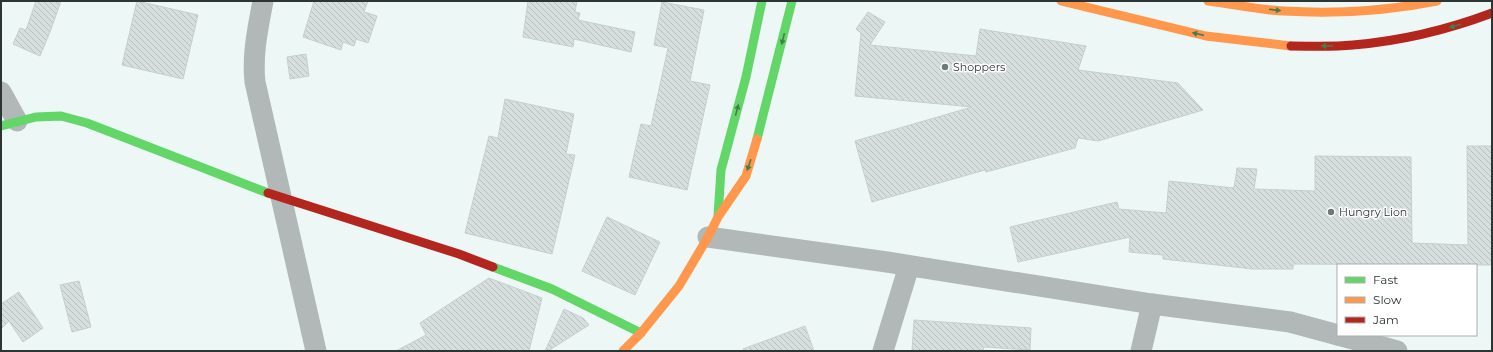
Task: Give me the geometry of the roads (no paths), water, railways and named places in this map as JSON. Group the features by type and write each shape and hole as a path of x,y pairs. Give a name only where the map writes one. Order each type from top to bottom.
{"main road":[{"path":"718,217 721,170 746,77 762,1"},
{"path":"623,351 641,333 679,286 718,217 746,176 756,144 792,1"},
{"path":"1061,1 1206,36 1288,46 1352,45 1418,36 1471,22 1492,13"},
{"path":"1208,1 1283,11 1352,12 1412,6 1438,1"},
{"path":"9,123 36,116 61,116 87,123 283,199 473,259 552,289 641,333"}],"street":[{"path":"263,1 253,64 255,82 283,199 316,351"},
{"path":"1,92 9,123"},
{"path":"708,237 910,266 1152,304 1290,322 1337,335"},
{"path":"883,351 910,266"},
{"path":"1141,351 1152,304"},
{"path":"1342,336 1397,351"}],"place":[{"name":"Shoppers","path":"945,67"},
{"name":"Hungry Lion","path":"1331,212"}]}
